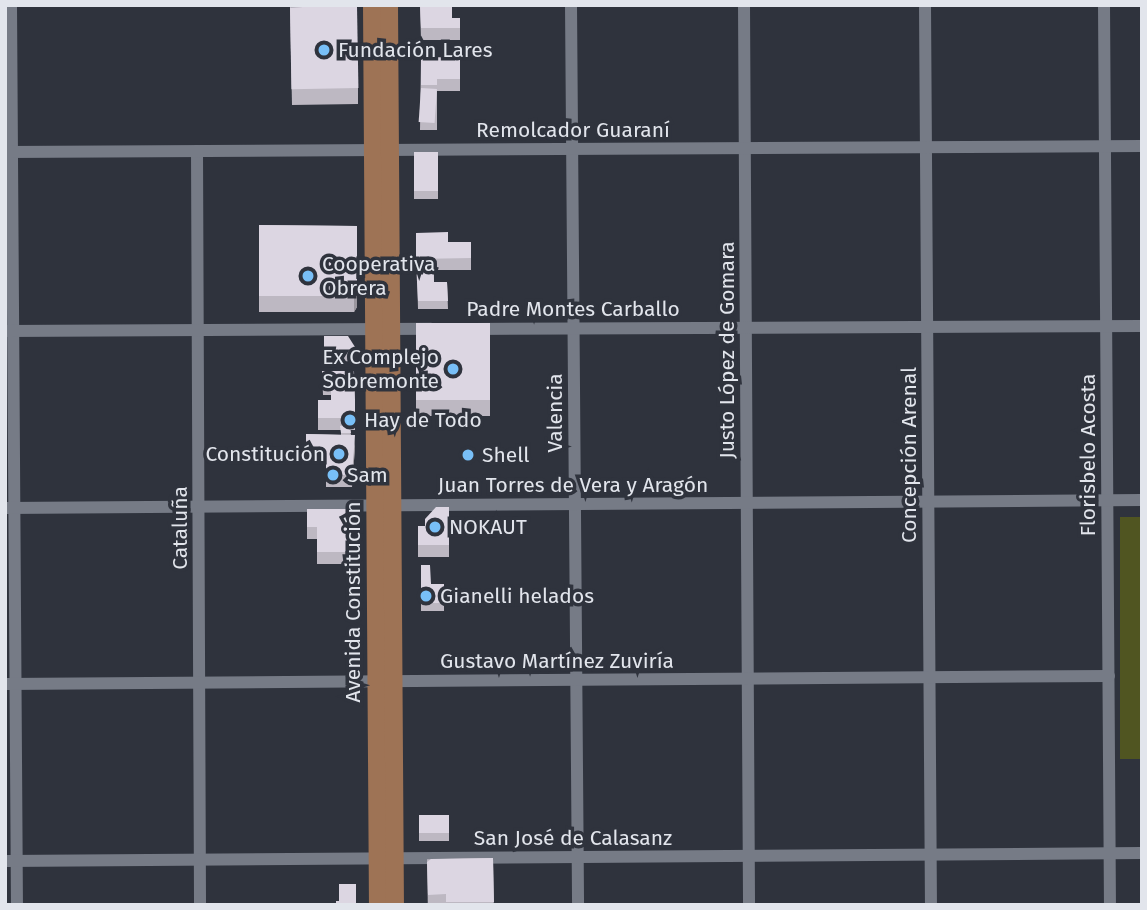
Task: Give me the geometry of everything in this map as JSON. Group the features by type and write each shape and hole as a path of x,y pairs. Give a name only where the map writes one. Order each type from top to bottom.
{"main road":[{"name":"Avenida Constitución","path":"372,5 381,150 383,329 386,858 378,905"},
{"name":"Avenida Constitución","path":"381,150 389,5"},
{"name":"Avenida Constitución","path":"386,858 395,905"}],"street":[{"path":"11,5 11,861 17,905"},
{"name":"Valencia","path":"571,5 578,905"},
{"name":"Justo López de Gomara","path":"744,5 749,905"},
{"name":"Concepción Arenal","path":"925,5 931,905"},
{"name":"Florisbelo Acosta","path":"1104,5 1110,905"},
{"name":"Remolcador Guaraní","path":"9,152 1142,146"},
{"name":"Cataluña","path":"197,151 200,905"},
{"name":"Padre Montes Carballo","path":"9,331 1142,326"},
{"name":"Juan Torres de Vera y Aragón","path":"10,508 1142,499"},
{"name":"Gustavo Martínez Zuviría","path":"10,684 1109,676"},
{"name":"San José de Calasanz","path":"11,861 1142,853"}],"green space":[{"path":"1120,517 1142,517 1142,759 1120,759"}],"building":[{"path":"357,5 357,6 320,6"},
{"path":"420,5 452,5 452,18 460,18 460,28 421,28"},
{"name":"Fundación Lares","path":"357,6 358,88 291,89 290,7"},
{"path":"421,57 460,58 460,79 437,79 437,85 421,85"},
{"path":"421,88 437,89 435,123 419,122"},
{"path":"414,152 438,152 438,191 414,191"},
{"name":"Cooperativa Obrera","path":"259,225 357,226 357,291 354,296 259,296"},
{"path":"448,232 448,242 471,242 471,258 416,259 416,233"},
{"path":"433,262 434,282 447,282 448,301 418,301 416,263"},
{"name":"Ex Complejo Sobremonte","path":"416,323 490,323 490,400 416,400"},
{"path":"324,336 348,336 355,347 355,353 324,354"},
{"path":"322,371 354,371 355,400 331,400 331,387 323,387"},
{"path":"318,400 355,400 355,418 318,418"},
{"path":"350,425 351,433 341,433 340,426"},
{"path":"306,434 355,435 352,475 326,475 326,449 306,448"},
{"path":"436,507 449,507 449,526 425,526 425,519"},
{"path":"307,509 349,509 358,516 358,527 351,528 351,552 317,552 317,527 307,527"},
{"path":"418,526 449,526 449,545 418,545"},
{"path":"421,565 430,565 431,584 444,584 444,591 453,591 453,595 444,595 444,603 421,603"},
{"path":"419,815 449,815 449,833 419,833"},
{"path":"493,858 494,902 446,902 446,894 428,895 427,862 431,859"},
{"path":"339,884 356,884 356,905 336,905 336,901 339,901"}],"place":[{"name":"Fundación Lares","path":"324,50"},
{"name":"Cooperativa Obrera","path":"308,276"},
{"name":"Ex Complejo Sobremonte","path":"453,369"},
{"name":"Hay de Todo","path":"350,420"},
{"name":"Constitución","path":"339,454"},
{"name":"Shell","path":"468,455"},
{"name":"Sam","path":"333,475"},
{"name":"NOKAUT","path":"435,527"},
{"name":"Gianelli helados","path":"426,596"}]}
